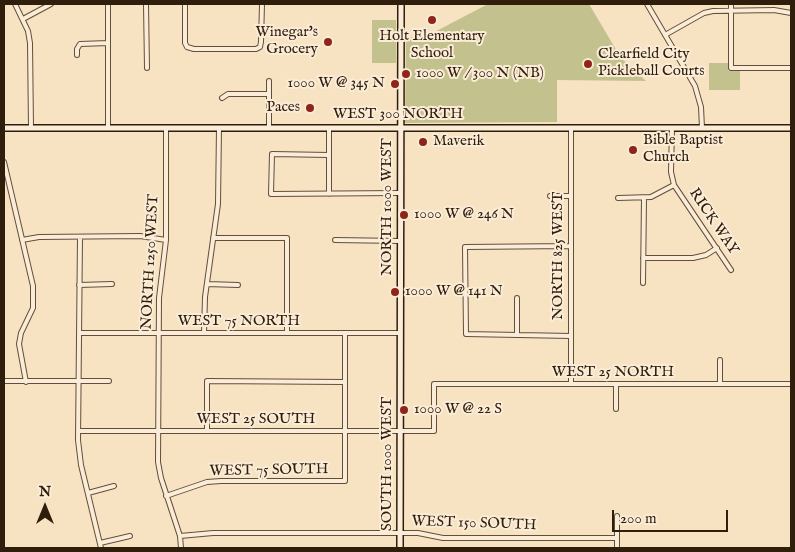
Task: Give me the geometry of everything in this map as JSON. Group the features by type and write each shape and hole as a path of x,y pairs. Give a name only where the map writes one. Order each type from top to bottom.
{"main road":[{"name":"NORTH 1000 WEST","path":"400,380 401,4"},
{"name":"WEST 300 NORTH","path":"4,128 791,128"},
{"name":"SOUTH 1000 WEST","path":"400,380 400,548"}],"street":[{"path":"15,4 23,19 30,43 30,128"},
{"path":"23,19 51,4"},
{"path":"108,4 108,128"},
{"path":"146,4 147,68"},
{"path":"185,4 185,43 187,47 194,49 256,49 260,47 261,42 262,4"},
{"path":"647,4 694,86 701,107 702,128"},
{"path":"731,4 731,68 791,68"},
{"path":"774,4 774,10"},
{"path":"665,35 708,11 774,10 791,13"},
{"path":"77,55 80,44 108,43"},
{"path":"269,81 269,128"},
{"path":"222,98 228,94 269,94"},
{"name":"NORTH 1250 WEST","path":"166,128 166,240 159,298 158,462 160,478 180,536 181,548"},
{"path":"204,333 206,284 218,189 219,128"},
{"path":"329,128 329,194"},
{"name":"NORTH 825 WEST","path":"570,384 571,128"},
{"name":"RICK WAY","path":"672,128 671,172 674,185 731,270"},
{"path":"329,155 272,154 271,194 400,193"},
{"path":"4,162 34,297 33,308 20,333 19,344 26,382"},
{"path":"618,198 644,198 659,194 674,185"},
{"path":"550,196 571,196"},
{"path":"643,283 644,198"},
{"path":"80,236 79,453 100,546 130,536"},
{"path":"22,240 39,237 140,236 166,240"},
{"path":"213,238 287,238 287,333"},
{"path":"335,240 400,240"},
{"path":"571,246 465,247 466,334 571,336"},
{"path":"643,258 694,258 706,255 717,248"},
{"path":"79,285 112,284"},
{"path":"206,284 238,285"},
{"path":"517,298 517,335"},
{"name":"WEST 75 NORTH","path":"79,333 400,333"},
{"path":"345,333 345,431"},
{"path":"720,360 720,384"},
{"path":"4,381 109,382"},
{"path":"207,431 207,382 345,382"},
{"name":"WEST 25 NORTH","path":"434,431 434,384 791,384"},
{"path":"616,384 616,409"},
{"name":"WEST 25 SOUTH","path":"78,431 434,431"},
{"name":"WEST 75 SOUTH","path":"166,496 199,484 221,481 345,481 345,431"},
{"path":"88,493 114,486"},
{"path":"617,516 617,548"},
{"name":"WEST 150 SOUTH","path":"180,536 213,533 418,533 443,538 617,538"}],"shaded area":[{"path":"488,4 589,4 621,58 646,81 557,80 557,122 405,123 406,37 425,37"},
{"path":"372,20 396,20 396,63 372,63"},
{"path":"709,63 728,63 728,71 740,71 740,90 709,90"}],"place":[{"name":"Holt Elementary School","path":"432,20"},
{"name":"Winegar's Grocery","path":"328,42"},
{"name":"Clearfield City Pickleball Courts","path":"588,64"},
{"name":"1000 W / 300 N (NB)","path":"406,74"},
{"name":"1000 W @ 345 N","path":"395,84"},
{"name":"Paces","path":"310,108"},
{"name":"Maverik","path":"423,142"},
{"name":"Bible Baptist Church","path":"633,150"},
{"name":"1000 W @ 246 N","path":"404,215"},
{"name":"1000 W @ 141 N","path":"395,292"},
{"name":"1000 W @ 22 S","path":"404,410"}]}
